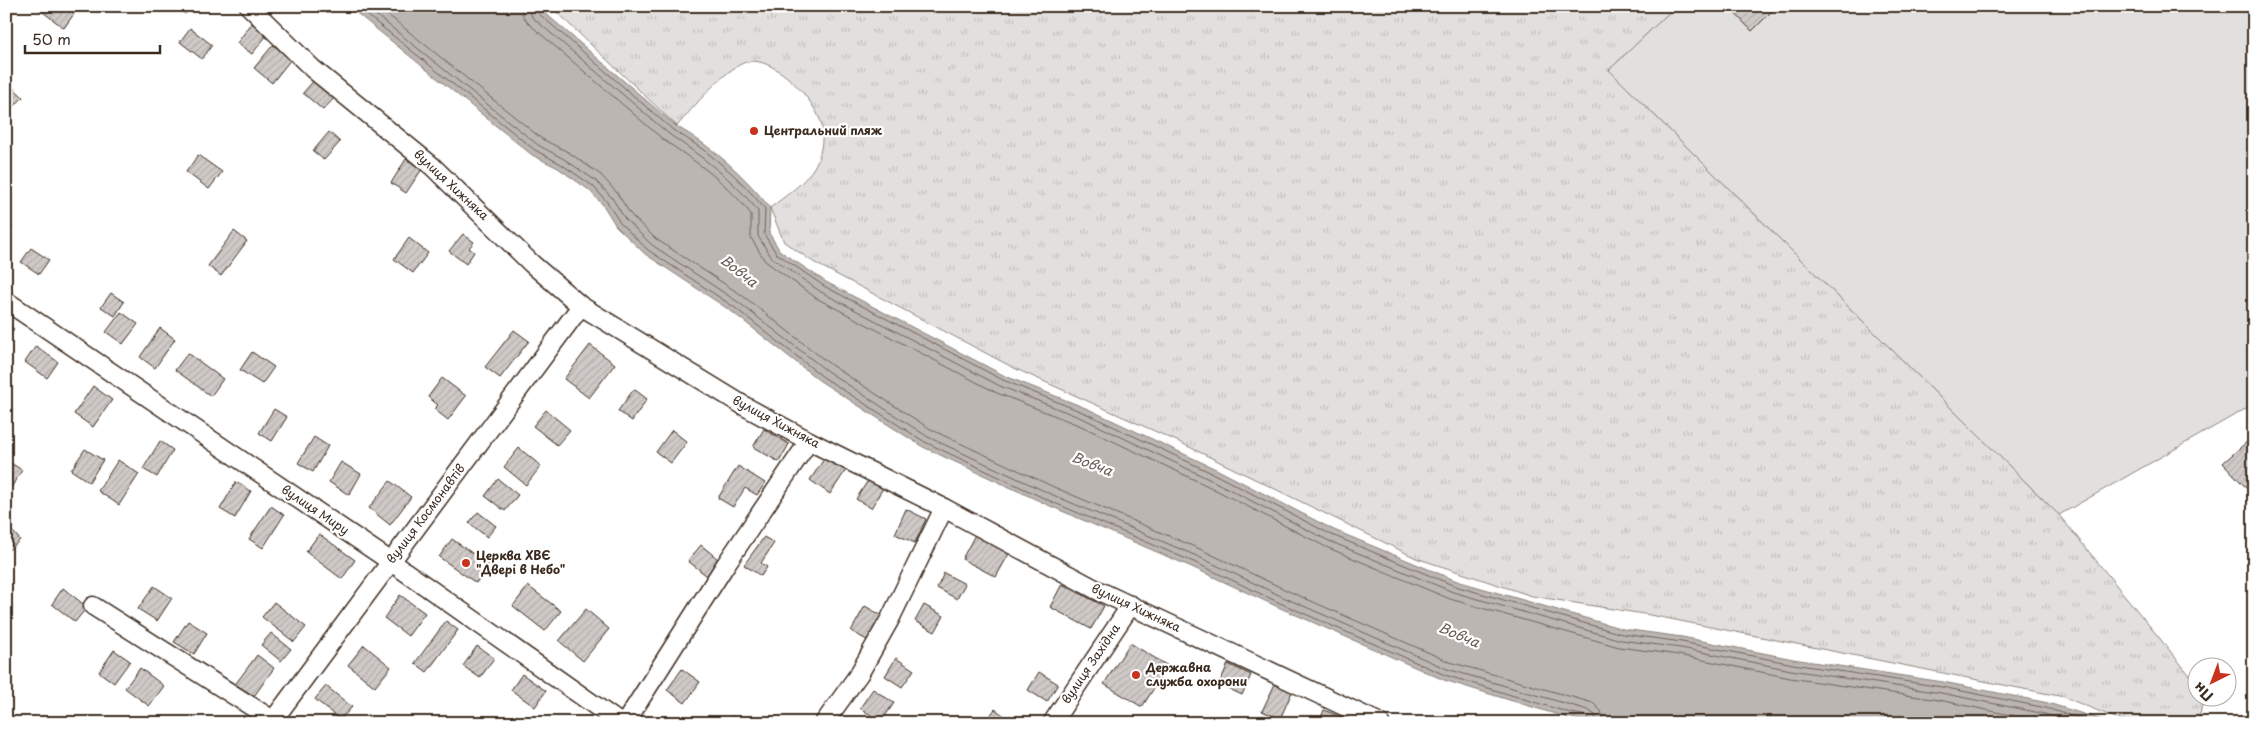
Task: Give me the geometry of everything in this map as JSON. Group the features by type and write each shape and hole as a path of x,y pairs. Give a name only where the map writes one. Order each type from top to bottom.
{"street":[{"name":"вулиця Хижняка","path":"249,6 313,69 432,166 532,264 580,306 746,408 944,508 1095,589 1380,723"},
{"name":"вулиця Миру","path":"6,301 390,561 620,723"},
{"name":"вулиця Космонавтів","path":"272,722 580,306"},
{"path":"625,723 726,564 810,441"},
{"path":"824,723 859,674 890,619 944,508"},
{"name":"вулиця Західна","path":"1052,723 1131,605"},
{"path":"93,606 272,722"}],"green space":[{"path":"550,6 1676,6 1609,70 2059,515 2188,673 2188,706 2202,706 2198,723 2128,723 2064,697 1650,615 1532,596 1416,558 1179,442 1014,368 815,263 784,242 770,208 794,190 814,168 821,149 822,126 812,105 803,93 781,72 757,61 746,62 737,66 728,72 700,100 677,126"},
{"path":"1676,6 2254,6 2254,404 2059,515 1609,70"}],"water":[{"name":"Вовча","path":"348,6 537,6 676,126 703,143 739,173 770,208 769,233 780,251 826,282 1005,376 1088,409 1218,470 1334,530 1457,581 1623,629 1682,637 1793,659 1943,682 2048,703 2112,723 1598,723 1565,717 1444,680 1048,505 923,447 820,381 731,311 645,254 616,226 603,205 589,190 558,168 532,155"}],"building":[{"path":"35,6 70,6 76,11 64,28"},
{"path":"175,6 191,6 185,14"},
{"path":"1728,6 1776,6 1776,7 1752,31"},
{"path":"252,23 267,35 252,54 237,43"},
{"path":"190,28 212,45 202,59 180,42"},
{"path":"273,45 291,59 272,83 254,68"},
{"path":"315,79 336,96 323,110 303,93"},
{"path":"6,81 23,97 7,114 6,113"},
{"path":"329,132 340,142 324,160 313,151"},
{"path":"198,155 222,172 209,189 186,172"},
{"path":"406,159 422,169 406,193 391,183"},
{"path":"6,223 13,227 6,236"},
{"path":"234,231 247,241 221,276 208,266"},
{"path":"463,234 474,242 469,248 474,252 466,264 449,251"},
{"path":"409,238 428,253 413,273 394,259"},
{"path":"31,248 49,260 39,274 21,262"},
{"path":"111,293 124,302 115,316 101,307"},
{"path":"121,312 138,324 123,344 106,332"},
{"path":"6,324 14,329 6,339"},
{"path":"160,328 175,339 155,368 140,357"},
{"path":"514,330 529,341 500,378 485,367"},
{"path":"590,345 615,364 589,398 564,379"},
{"path":"36,346 58,362 47,378 25,362"},
{"path":"252,352 274,367 262,384 240,370"},
{"path":"188,353 223,379 211,396 175,370"},
{"path":"442,378 466,396 448,420 434,409 438,405 428,397"},
{"path":"93,386 112,400 93,427 74,414"},
{"path":"634,389 647,399 632,421 618,411"},
{"path":"274,409 287,417 272,441 259,433"},
{"path":"546,410 570,430 557,445 533,426"},
{"path":"764,429 789,444 779,462 753,447"},
{"path":"672,430 687,442 671,463 656,452"},
{"path":"314,437 328,446 313,472 298,463"},
{"path":"2250,439 2254,442 2254,496 2223,463"},
{"path":"160,441 173,450 157,477 143,469"},
{"path":"519,448 541,466 526,485 504,467"},
{"path":"85,449 103,460 89,482 71,470"},
{"path":"828,453 848,467 830,494 810,480"},
{"path":"6,460 22,470 6,496"},
{"path":"118,460 139,474 119,505 98,491"},
{"path":"341,462 361,474 349,495 329,482"},
{"path":"738,466 765,483 757,495 745,488 733,507 718,498"},
{"path":"498,479 518,495 505,511 485,496"},
{"path":"869,479 883,488 871,508 856,499"},
{"path":"390,481 411,497 390,525 369,508"},
{"path":"236,482 251,491 235,518 220,509"},
{"path":"271,506 284,515 263,548 249,539"},
{"path":"906,509 926,519 915,543 895,534"},
{"path":"478,512 496,526 487,537 469,523"},
{"path":"8,526 20,540 9,550 6,547"},
{"path":"977,531 1011,550 996,577 962,559"},
{"path":"319,534 355,560 342,579 306,552"},
{"path":"764,537 774,543 761,563 767,567 761,576 744,565"},
{"path":"452,539 489,565 476,583 439,557"},
{"path":"701,545 724,564 711,579 688,561"},
{"path":"944,573 965,584 957,599 937,588"},
{"path":"1062,584 1104,606 1091,629 1050,607"},
{"path":"154,586 172,598 157,621 138,609"},
{"path":"528,586 561,611 545,631 513,606"},
{"path":"63,588 87,607 75,622 52,604"},
{"path":"400,595 425,613 408,636 384,618"},
{"path":"274,602 306,627 294,642 262,617"},
{"path":"924,605 944,616 935,632 915,621"},
{"path":"865,606 886,618 872,643 851,631"},
{"path":"586,609 609,629 583,661 559,641"},
{"path":"188,621 207,633 194,654 174,642"},
{"path":"446,621 458,630 427,672 415,663"},
{"path":"271,633 291,649 281,661 261,645"},
{"name":"Державна служба охорони","path":"1130,643 1168,666 1142,707 1104,684"},
{"path":"364,645 391,667 375,687 348,665"},
{"path":"477,646 494,658 480,678 463,666"},
{"path":"114,650 130,661 114,683 99,672"},
{"path":"257,655 274,668 252,699 234,686"},
{"path":"896,658 914,670 902,687 885,676"},
{"path":"1228,664 1251,675 1242,695 1219,684"},
{"path":"140,668 164,686 149,706 125,688"},
{"path":"682,669 700,682 685,703 667,690"},
{"path":"1039,672 1058,684 1047,702 1028,690"},
{"path":"522,674 546,691 535,707 511,690"},
{"path":"1275,684 1292,692 1280,719 1262,711"},
{"path":"326,686 352,707 340,720 315,699"},
{"path":"873,689 894,703 881,722 860,708"},
{"path":"995,709 1014,723 985,723"},
{"path":"1324,710 1343,718 1341,723 1319,723"},
{"path":"732,716 741,723 727,723"}],"place":[{"name":"Центральний пляж","path":"754,131"},
{"name":"Церква ХВЄ \"Двері в Небо\"","path":"466,563"},
{"name":"Державна служба охорони","path":"1136,675"}]}
